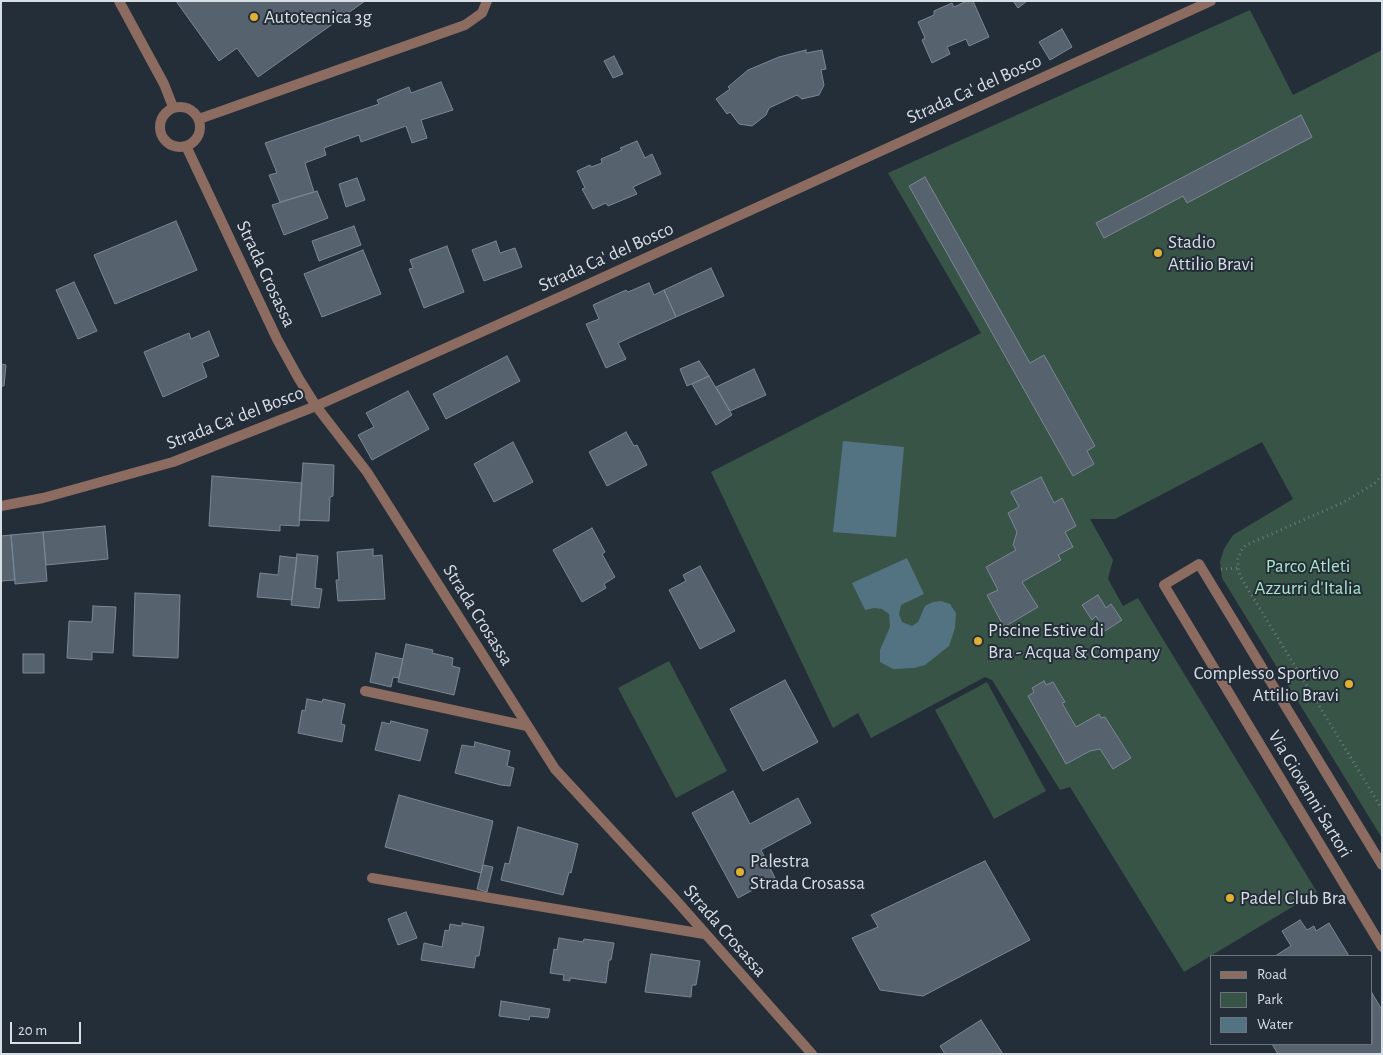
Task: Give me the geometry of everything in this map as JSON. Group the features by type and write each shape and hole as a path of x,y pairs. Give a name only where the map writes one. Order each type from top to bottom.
{"street":[{"path":"119,1 164,84 173,107"},
{"path":"199,119 465,25 482,13 487,1"},
{"name":"Strada Ca' del Bosco","path":"1,506 43,498 173,462 316,406 1210,1"},
{"path":"181,106 188,108 195,112 199,119 201,127 199,135 194,142 186,146 178,147 171,145 164,140 160,133 159,125 162,118 173,107 181,106"},
{"name":"Strada Crosassa","path":"186,146 277,339 316,406 367,472 556,769 674,898 812,1054"},
{"name":"Via Giovanni Sartori","path":"1382,865 1200,564 1164,585 1382,947"},
{"path":"365,691 527,726"},
{"path":"372,878 704,934"}],"path":[{"path":"1382,475 1374,484 1342,503 1246,545 1238,559 1240,576 1382,809"}],"green space":[{"name":"Parco Atleti Azzurri d'Italia","path":"1250,10 1293,95 1382,50 1382,838 1222,578 1220,562 1224,549 1233,535 1293,499 1262,442 1115,519 1090,519 1113,560 1108,579 1123,606 1138,598 1317,892 1184,972 1070,787 1060,790 992,680 985,677 871,738 858,713 833,728 711,472 981,333 888,173"},
{"path":"669,661 727,771 676,798 618,688"},
{"path":"987,682 1046,791 994,819 935,710"}],"water":[{"path":"843,441 904,447 896,537 833,532"},
{"path":"907,558 924,594 901,605 899,614 902,622 912,626 918,622 925,606 941,601 950,604 956,613 955,628 949,646 925,665 914,668 893,669 880,662 880,650 890,627 889,614 882,609 865,610 852,583"}],"building":[{"path":"176,1 365,1 258,77 237,48 219,61"},
{"path":"967,1 973,1 989,37 969,46 966,39 947,47 950,54 932,63 922,40 925,38 918,22 934,15 934,11 952,3 954,7"},
{"path":"1013,1 1027,1 1018,8"},
{"path":"1062,29 1072,47 1050,60 1039,42"},
{"path":"806,50 806,53 822,50 826,69 821,70 824,85 819,95 802,99 797,95 769,108 766,115 752,126 739,124 730,112 727,114 716,99 730,89 728,87 748,70 779,57"},
{"path":"614,56 623,74 613,78 604,61"},
{"path":"441,82 453,110 421,120 427,138 412,143 406,126 361,142 359,135 324,148 326,155 305,163 314,192 280,202 269,175 277,173 265,143 379,104 377,100 409,87 411,93"},
{"path":"1301,115 1312,137 1187,203 1183,196 1104,238 1096,223"},
{"path":"637,141 645,158 652,154 661,174 633,187 637,194 608,206 606,203 593,209 582,189 585,188 577,171 590,165 591,167 602,163 601,159"},
{"path":"925,177 1030,363 1044,355 1095,446 1087,451 1094,464 1073,476 909,186"},
{"path":"357,178 365,200 346,207 339,184"},
{"path":"317,191 328,218 284,235 272,205"},
{"path":"176,221 197,270 115,304 94,255"},
{"path":"354,226 361,245 319,261 312,241"},
{"path":"496,241 500,253 515,248 522,267 484,281 472,250"},
{"path":"447,246 464,292 424,308 409,269 413,268 410,260"},
{"path":"363,250 381,294 322,317 304,274"},
{"path":"711,268 724,296 676,317 664,290"},
{"path":"74,282 97,331 78,339 56,290"},
{"path":"649,283 654,295 664,290 676,317 618,343 626,359 606,368 586,324 599,319 593,305 626,290 628,292"},
{"path":"209,331 219,356 202,363 207,377 163,397 144,352 189,333 191,339"},
{"path":"507,356 520,381 446,419 433,394"},
{"path":"699,361 709,376 687,386 680,369"},
{"path":"1,364 6,365 4,386 1,386"},
{"path":"754,369 766,395 730,411 716,387"},
{"path":"709,376 732,415 716,425 692,384"},
{"path":"408,391 429,429 372,460 358,435 374,427 366,413"},
{"path":"626,432 634,446 637,445 647,465 607,486 589,452"},
{"path":"513,442 533,482 494,502 474,464"},
{"path":"303,463 334,465 333,496 330,497 329,521 299,520"},
{"path":"212,476 302,483 299,526 280,525 280,531 209,526"},
{"path":"1041,477 1054,503 1062,498 1076,526 1065,532 1073,547 1058,555 1061,560 1022,582 1038,607 1004,627 987,595 998,590 986,567 1016,550 1013,545 1017,532 1008,513 1019,507 1011,492"},
{"path":"105,526 108,559 46,565 43,532"},
{"path":"592,528 605,552 602,554 615,577 604,584 606,588 582,602 553,550"},
{"path":"43,532 47,581 15,584 11,535"},
{"path":"11,535 15,580 1,581 1,536"},
{"path":"373,549 373,556 382,555 385,599 338,601 336,580 339,580 337,552"},
{"path":"297,554 318,556 315,588 322,589 319,608 291,605"},
{"path":"280,556 297,558 292,600 257,597 260,573 278,575"},
{"path":"700,566 735,631 700,649 669,590 686,581 683,575"},
{"path":"135,593 180,595 178,658 133,656"},
{"path":"1098,595 1106,608 1111,604 1122,620 1105,631 1096,616 1092,620 1082,605"},
{"path":"93,606 116,607 113,653 92,652 92,660 67,658 69,621 92,622"},
{"path":"406,644 433,650 432,653 453,658 452,666 460,668 454,695 398,682"},
{"path":"376,653 403,659 399,678 393,677 391,687 370,682"},
{"path":"23,654 44,654 44,673 23,673"},
{"path":"785,680 818,742 763,771 730,709"},
{"path":"1044,681 1046,685 1053,682 1065,702 1062,703 1076,727 1099,714 1101,718 1105,717 1131,758 1113,769 1100,749 1090,751 1066,764 1028,696 1034,692 1032,688"},
{"path":"307,699 322,702 323,699 345,704 341,724 345,725 342,742 298,733 302,710 305,711"},
{"path":"391,721 428,730 420,761 375,750 382,722 390,724"},
{"path":"475,742 510,751 507,766 514,768 510,786 455,773 462,745 474,747"},
{"path":"733,791 750,824 798,798 811,823 761,850 775,878 738,898 692,813"},
{"path":"399,795 493,821 481,873 385,847"},
{"path":"518,827 578,844 563,895 501,880 505,863 509,864"},
{"path":"985,861 1030,940 923,996 880,990 852,938 878,927 871,915"},
{"path":"483,865 493,867 487,892 477,889"},
{"path":"406,912 417,938 398,945 388,919"},
{"path":"1300,920 1307,930 1314,926 1316,931 1329,923 1348,955 1277,955 1291,946 1282,931"},
{"path":"462,923 484,927 479,956 476,956 474,968 421,960 424,943 442,947 445,930 449,931 450,924 462,926"},
{"path":"559,938 583,942 584,939 614,943 611,960 609,960 606,983 570,978 570,981 563,980 564,975 550,973 554,949 557,950"},
{"path":"651,954 700,961 696,985 692,985 691,997 645,992"},
{"path":"1373,995 1382,1010 1382,1054 1278,1054 1273,1045 1373,1045"},
{"path":"501,1001 550,1009 548,1018 530,1016 529,1020 499,1016"},
{"path":"981,1020 1003,1054 945,1054 940,1046"}],"place":[{"name":"Autotecnica 3g","path":"254,17"},
{"name":"Stadio Attilio Bravi","path":"1158,253"},
{"name":"Piscine Estive di Bra - Acqua & Company","path":"978,641"},
{"name":"Complesso Sportivo Attilio Bravi","path":"1349,684"},
{"name":"Palestra Strada Crosassa","path":"740,872"},
{"name":"Padel Club Bra","path":"1230,898"}]}
